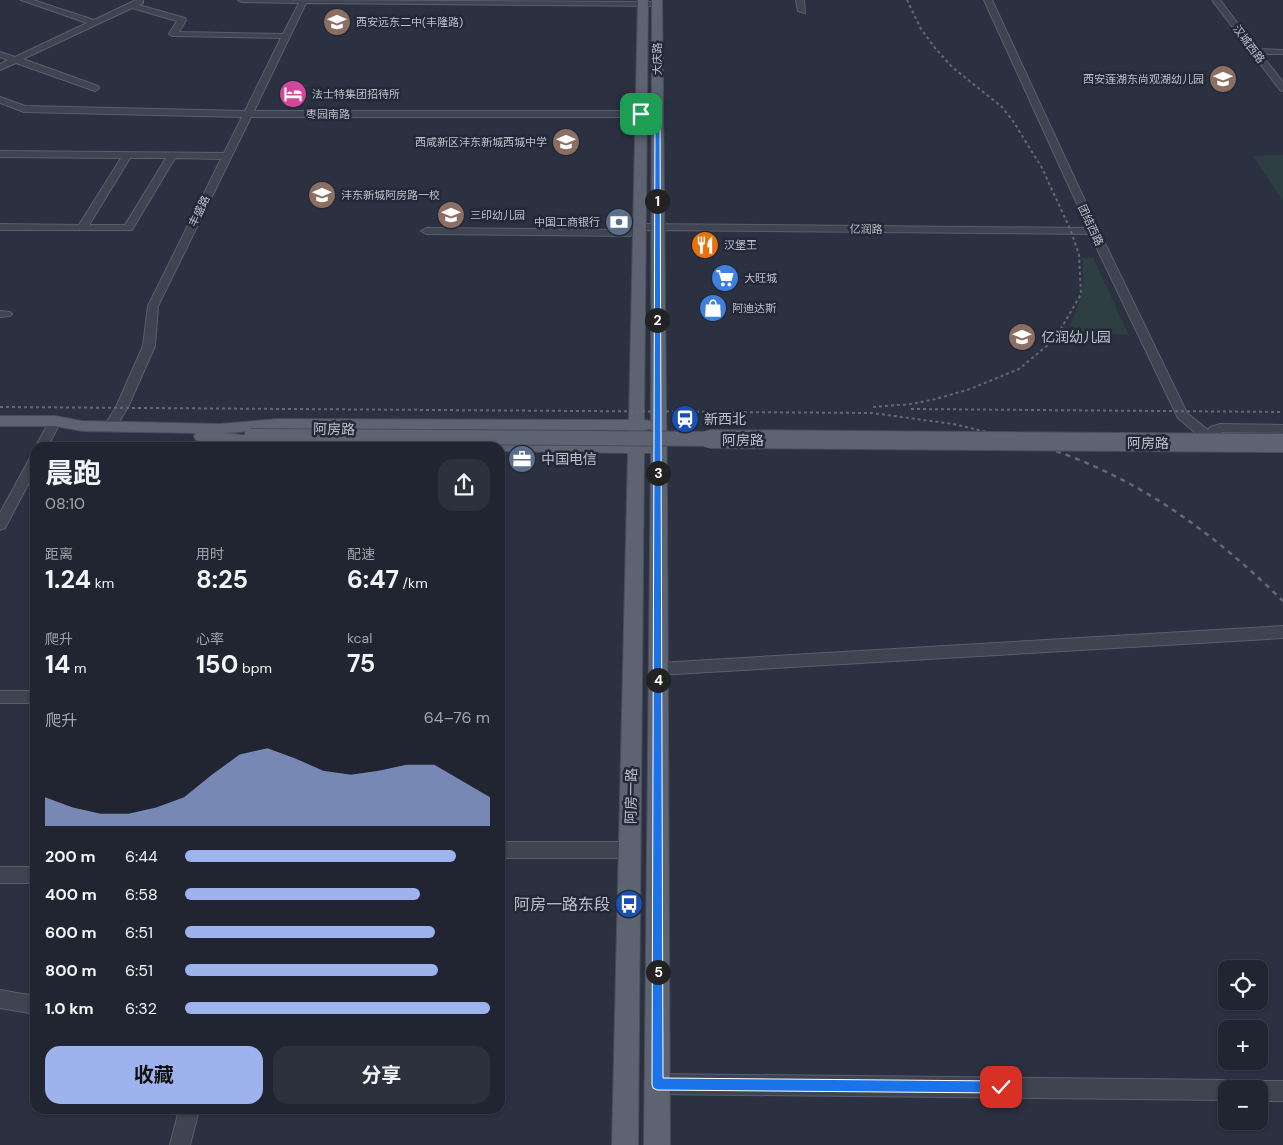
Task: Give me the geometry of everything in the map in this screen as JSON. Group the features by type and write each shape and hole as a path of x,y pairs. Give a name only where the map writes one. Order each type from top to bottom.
{"main road":[{"name":"大庆路","path":"636,448 643,2"},
{"name":"大庆路","path":"656,2 658,448"},
{"name":"阿房路","path":"0,421 110,427 225,428 278,424 658,426"},
{"name":"阿房路","path":"0,426 54,424 77,436 202,436 254,432 1283,436"},
{"name":"阿房路","path":"225,428 254,432 1283,443"},
{"name":"阿房路","path":"202,436 257,442"},
{"name":"阿房路","path":"505,446 658,448"},
{"name":"阿房一路","path":"625,1145 636,448"},
{"name":"阿房一路","path":"657,1145 658,448"},
{"path":"631,757 658,757"},
{"path":"631,796 658,796"}],"street":[{"path":"25,0 95,23"},
{"path":"0,67 143,0"},
{"path":"242,0 656,2"},
{"path":"800,0 802,11"},
{"name":"团结西路","path":"988,0 1094,231 1182,415 1202,432 1213,434 1213,439 1219,447 1228,450 1283,450"},
{"name":"汉城西路","path":"1216,0 1283,88"},
{"name":"丰盛路","path":"110,427 122,407 149,346 153,306 304,1"},
{"path":"132,5 182,20 173,34 286,36"},
{"path":"1255,51 1283,52"},
{"path":"0,54 96,88"},
{"name":"枣园南路","path":"0,100 24,109 247,114 657,114"},
{"path":"0,154 226,156"},
{"path":"85,224 127,155"},
{"path":"3,223 130,224 172,156"},
{"path":"426,231 630,233 638,227"},
{"name":"亿润路","path":"638,227 1094,231"},
{"path":"44,442 54,424"},
{"path":"1213,434 1214,430 1220,428 1283,429"},
{"path":"0,525 30,468"},
{"path":"658,669 1283,632"},
{"path":"0,697 30,697"},
{"path":"505,850 630,850"},
{"path":"0,875 30,875"},
{"path":"0,999 30,1004"},
{"path":"657,1084 1218,1090"},
{"path":"1268,1091 1283,1091"},
{"path":"180,1145 188,1114"}],"shaded area":[{"path":"1283,155 1283,201 1253,156"},
{"path":"1082,258 1093,258 1129,335 1087,332 1069,326 1077,310 1082,293"}],"building":[{"name":"法士特集团招待所","path":"292,85 306,85 297,103 285,103"}],"railway":[{"path":"873,407 911,404 936,399 970,389 1019,369 1055,339 1081,294 1079,255 1071,231 1042,168 1013,121 1002,107 952,67 935,48 921,29 907,0"},
{"path":"0,407 872,413 953,424 1019,439"},
{"path":"911,409 1283,412"},
{"path":"1019,439 1057,451 1094,466 1161,502 1223,547 1283,601"}],"place":[{"name":"西安远东二中(丰隆路)","path":"337,22"},
{"name":"西安莲湖东尚观湖幼儿园","path":"1223,79"},
{"name":"法士特集团招待所","path":"293,94"},
{"name":"西咸新区沣东新城西城中学","path":"566,142"},
{"name":"沣东新城阿房路一校","path":"322,195"},
{"name":"三印幼儿园","path":"451,215"},
{"name":"中国工商银行","path":"619,222"},
{"name":"汉堡王","path":"705,245"},
{"name":"大旺城","path":"725,278"},
{"name":"阿迪达斯","path":"713,308"},
{"name":"亿润幼儿园","path":"1022,337"},
{"name":"新西北","path":"685,419"},
{"name":"中国电信","path":"522,459"},
{"name":"阿房一路东段","path":"629,904"}],"route":[{"path":"641,114 657,114 657,1084 1001,1087"}]}
